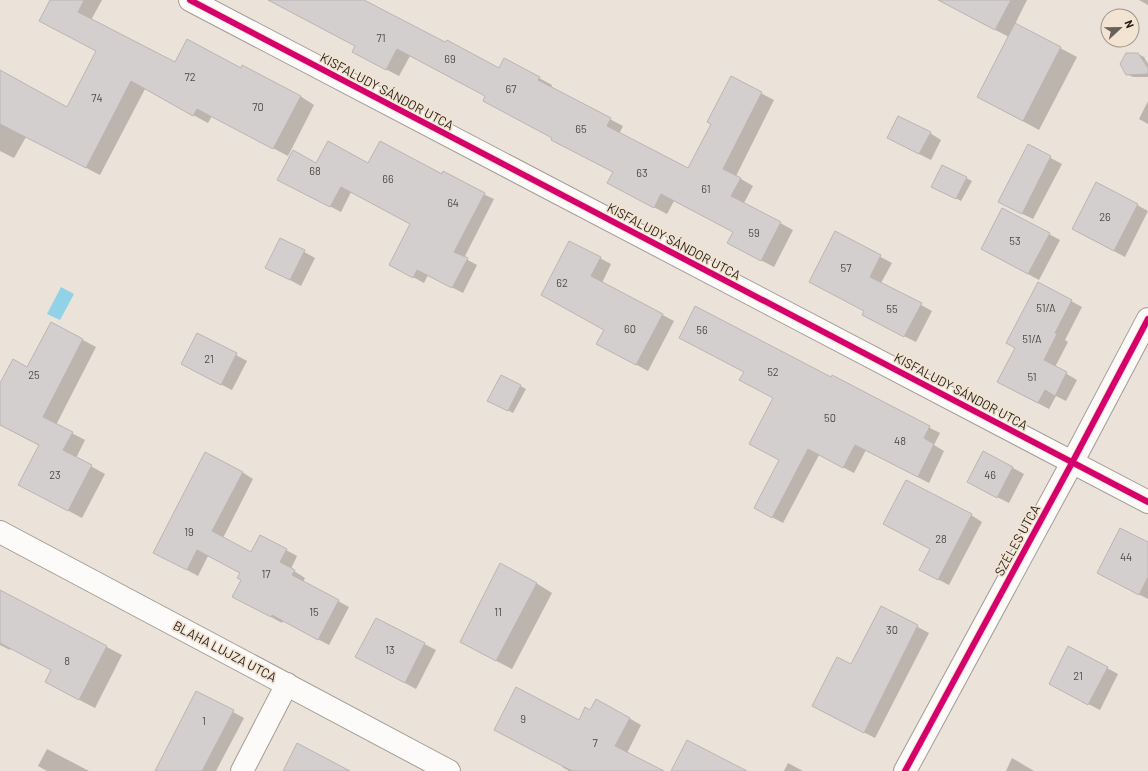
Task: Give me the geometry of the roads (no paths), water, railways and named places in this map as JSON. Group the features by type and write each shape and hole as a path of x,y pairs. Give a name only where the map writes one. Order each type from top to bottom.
{"street":[{"name":"KISFALUDY SÁNDOR UTCA","path":"190,0 1073,461 1148,502"},
{"name":"SZÉLES UTCA","path":"905,771 1148,319"},
{"name":"BLAHA LUJZA UTCA","path":"0,532 449,771"},
{"path":"242,771 286,684"}],"water":[{"path":"61,287 74,294 60,320 47,314"}]}
